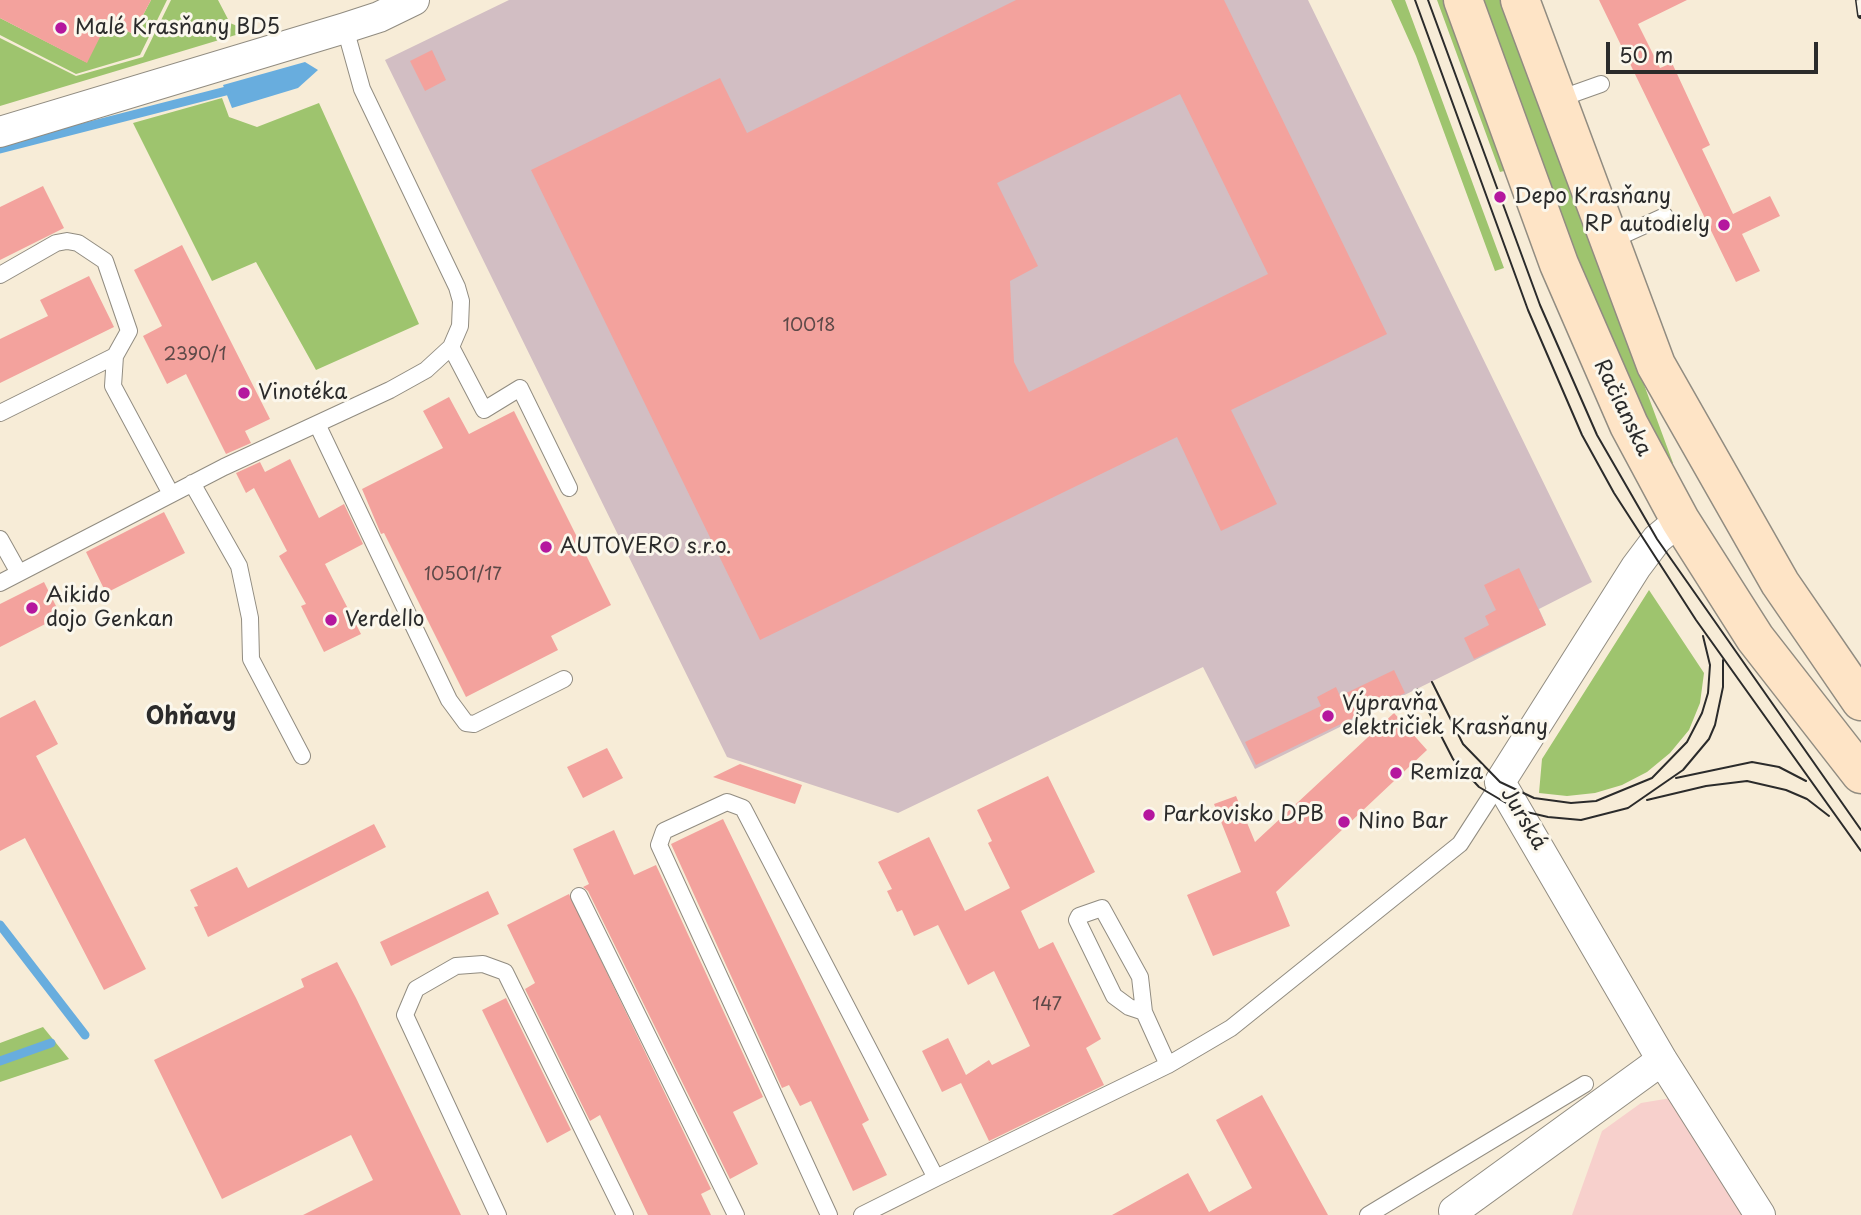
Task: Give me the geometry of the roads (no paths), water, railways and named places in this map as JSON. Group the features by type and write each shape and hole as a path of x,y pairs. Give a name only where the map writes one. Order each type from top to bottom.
{"main road":[{"name":"Račianska","path":"1463,0 1583,325 1624,416 1680,520 1755,639 1861,774"},
{"path":"1520,0 1607,242 1656,365 1780,583 1861,701"},
{"path":"1691,427 1680,520 1740,511"}],"street":[{"path":"0,132 345,28 379,17 414,0"},
{"name":"Jurská","path":"1680,520 1657,539 1636,567 1500,782 1662,1060 1760,1215"},
{"path":"1453,1214 1662,1060"}],"lane":[{"path":"0,583 192,483 417,376 451,347 460,326 461,301 457,287 362,89 345,28"},
{"path":"1556,100 1601,84"},
{"path":"1607,242 1665,216"},
{"path":"0,275 56,243 67,241 78,243 105,261 129,331 115,356 113,386 171,494"},
{"path":"451,347 484,410 520,388 569,488"},
{"path":"0,413 115,356"},
{"path":"317,424 449,700 467,723 474,724 564,680"},
{"path":"192,483 239,566 250,618 251,659 302,756"},
{"path":"0,539 19,573"},
{"path":"862,1215 892,1208 936,1178 1168,1065 1231,1028 1460,844 1500,782"},
{"path":"829,1215 659,845 664,831 727,802 743,808 936,1178"},
{"path":"579,895 736,1215"},
{"path":"1144,1012 1129,1007 1114,996 1077,920 1079,916 1102,908 1140,977 1144,1012 1168,1065"},
{"path":"498,1215 405,1015 416,989 456,966 483,964 505,972 625,1215"},
{"path":"1368,1215 1585,1084"}],"water":[{"path":"305,62 318,70 298,88 232,108 223,85"}],"waterway":[{"path":"0,149 226,91"},
{"path":"0,925 85,1035"},
{"path":"0,1061 51,1043"}],"tram line":[{"path":"1415,0 1528,310 1582,435 1614,493 1696,620 1861,851"},
{"path":"1428,0 1540,305 1597,435 1657,539 1861,830"},
{"path":"1432,682 1463,744 1500,782 1534,798 1571,803 1596,801 1652,778 1687,742 1702,713 1708,693 1710,665 1703,636"},
{"path":"1417,689 1453,759 1479,787 1518,810 1548,817 1581,820 1628,808 1683,770 1709,739 1715,725 1723,687 1723,660"},
{"path":"1676,778 1752,762 1779,767 1806,781"},
{"path":"1647,800 1706,786 1747,781 1786,790 1807,799 1829,816"}],"railway":[{"path":"1859,0 1861,15"}],"place":[{"name":"Malé Krasňany BD5","path":"61,28"},
{"name":"Depo Krasňany","path":"1500,197"},
{"name":"RP autodiely","path":"1724,225"},
{"name":"Vinotéka","path":"244,393"},
{"name":"AUTOVERO s.r.o.","path":"546,547"},
{"name":"Aikido dojo Genkan","path":"32,608"},
{"name":"Verdello","path":"331,620"},
{"name":"Výpravňa električiek Krasňany","path":"1328,716"},
{"name":"Remíza","path":"1396,773"},
{"name":"Parkovisko DPB","path":"1149,815"},
{"name":"Nino Bar","path":"1344,822"}],"district":[{"name":"Ohňavy","path":"191,717"}]}
